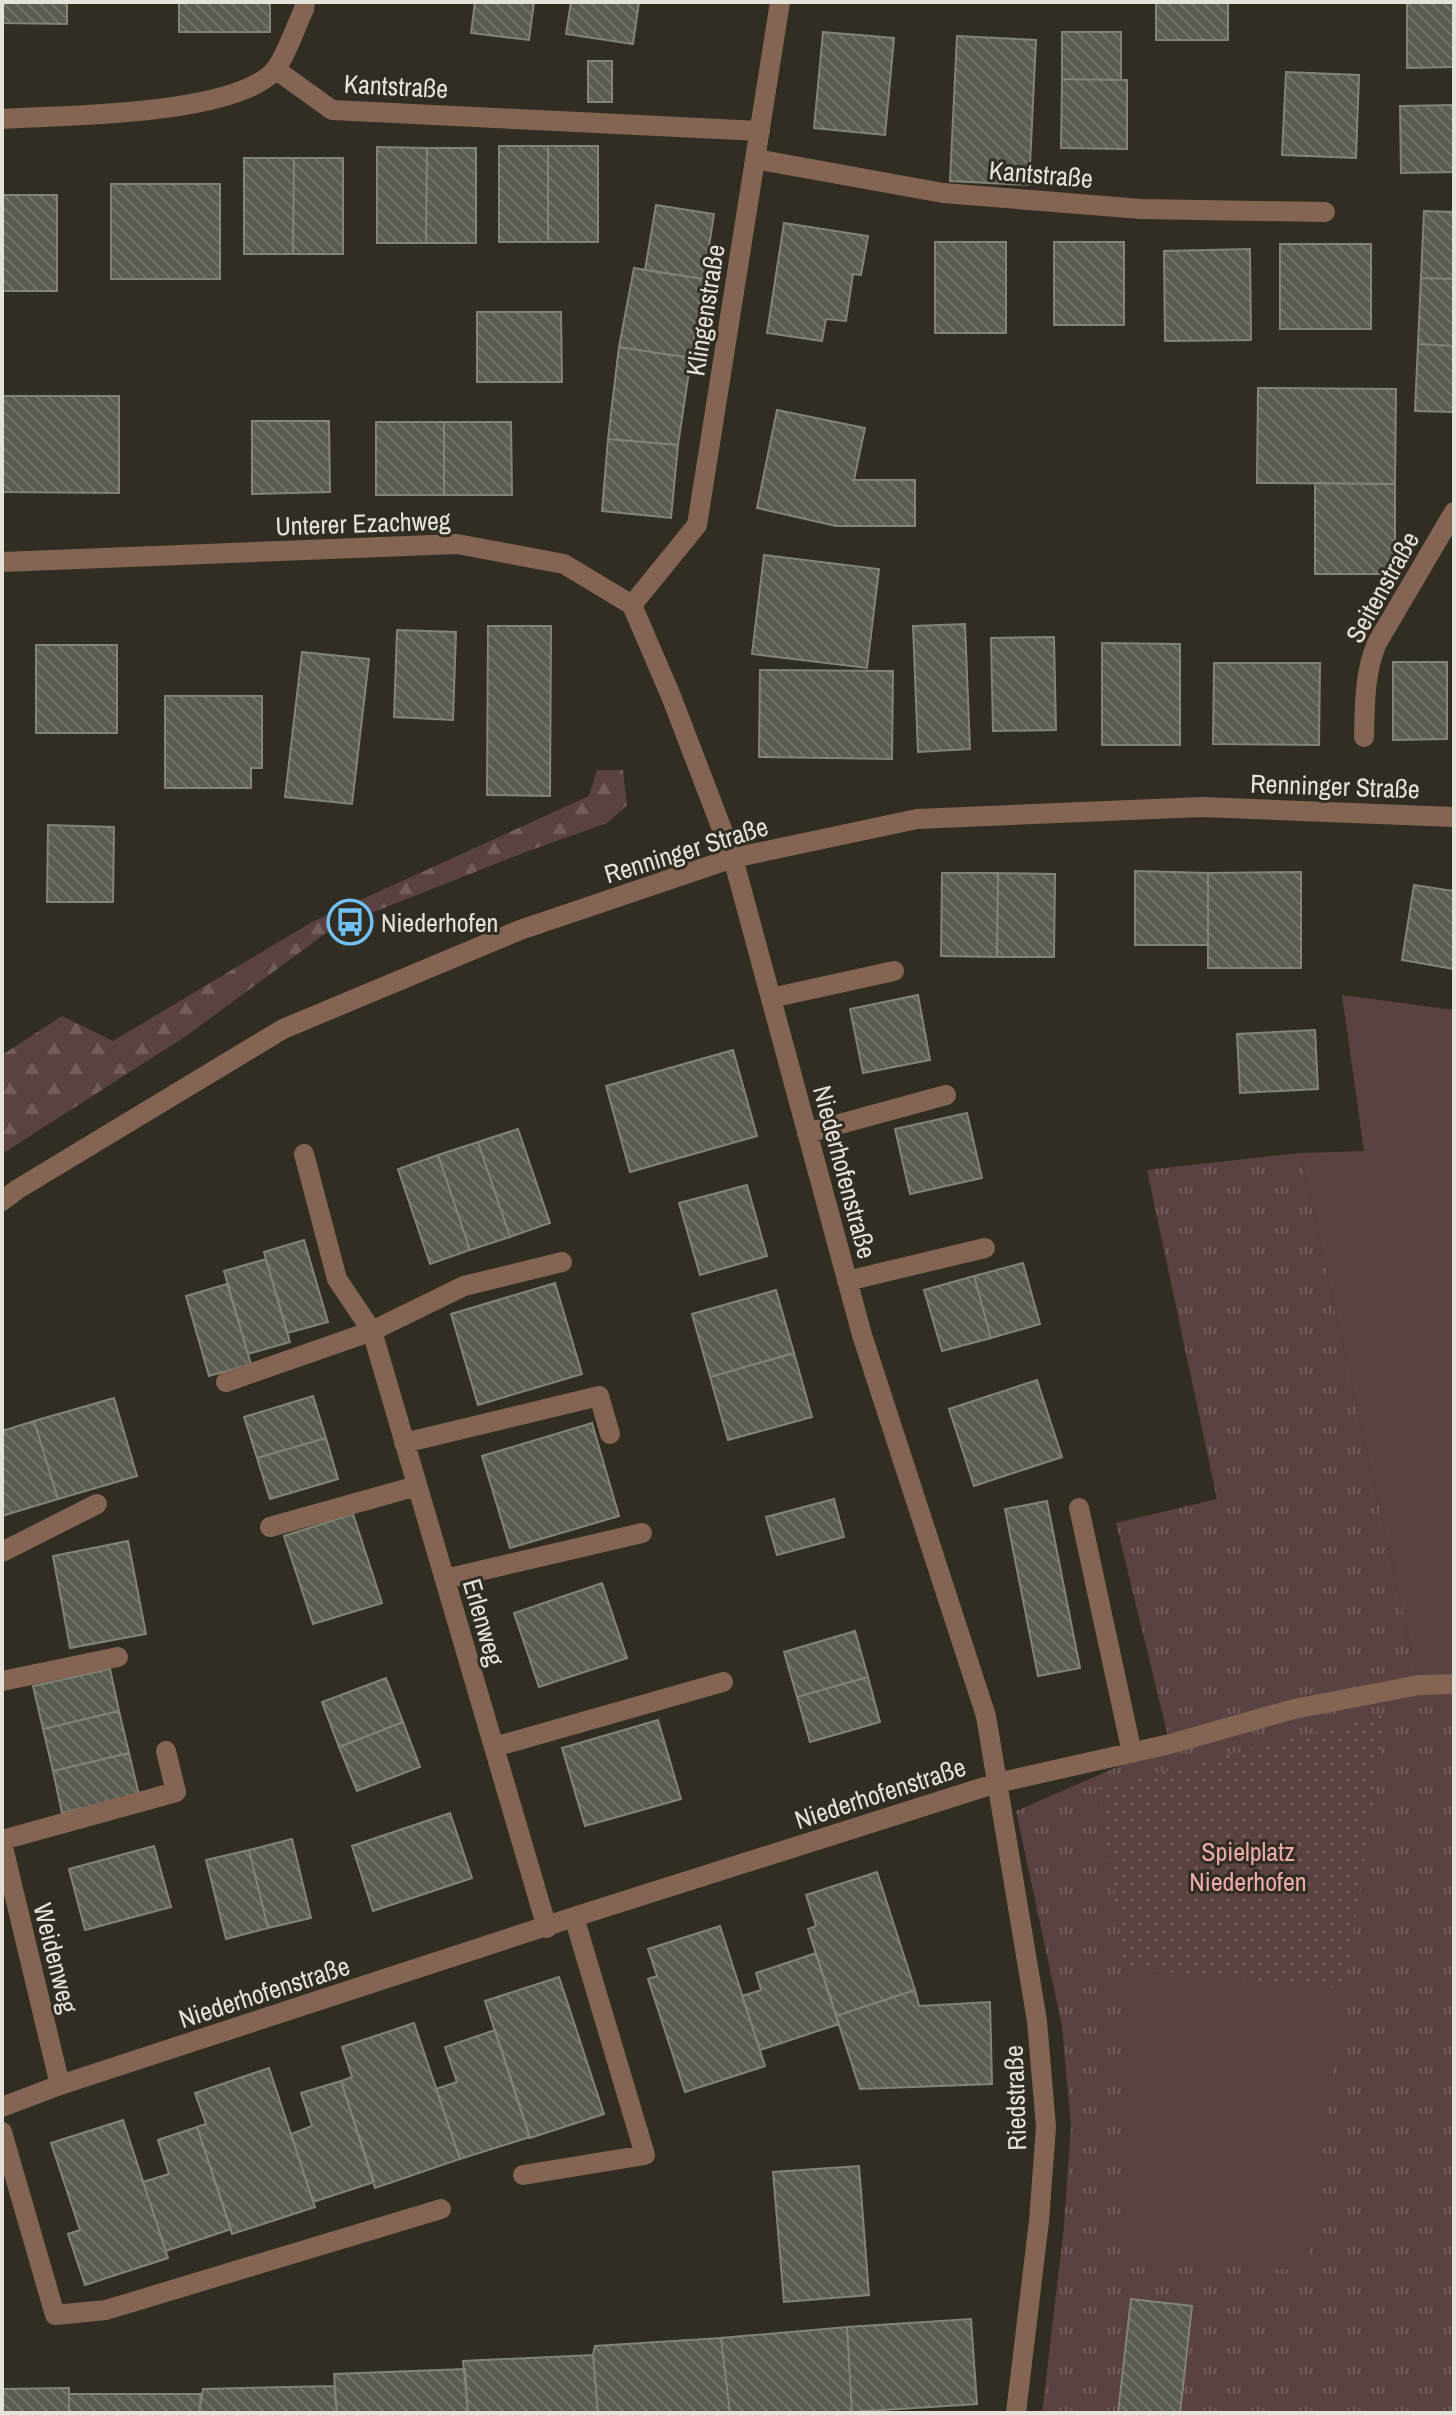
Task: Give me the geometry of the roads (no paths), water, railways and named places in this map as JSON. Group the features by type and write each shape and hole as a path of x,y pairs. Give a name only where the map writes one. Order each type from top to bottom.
{"street":[{"path":"2,119 190,106 247,90 275,69 305,2"},
{"name":"Klingenstraße","path":"632,605 697,525 780,2"},
{"name":"Kantstraße","path":"275,69 332,110 760,131"},
{"name":"Kantstraße","path":"755,159 943,193 1141,209 1325,212"},
{"name":"Seitenstraße","path":"1364,737 1365,686 1377,643 1454,512"},
{"name":"Unterer Ezachweg","path":"2,562 457,544 564,564 632,605"},
{"path":"632,605 671,696 733,858"},
{"name":"Renninger Straße","path":"2,1201 283,1029 520,930 733,858 917,819 1202,807 1454,817"},
{"name":"Niederhofenstraße","path":"2,2107 60,2085 574,1917 997,1783 986,1716 862,1335 733,858"},
{"path":"771,998 894,971"},
{"path":"807,1133 946,1095"},
{"name":"Erlenweg","path":"304,1154 337,1279 372,1331 547,1928"},
{"path":"847,1281 985,1248"},
{"path":"226,1382 372,1331 464,1286 562,1262"},
{"path":"404,1443 599,1396 610,1434"},
{"path":"270,1527 417,1486"},
{"path":"2,1552 97,1504"},
{"path":"1079,1508 1132,1753"},
{"path":"445,1579 642,1533"},
{"path":"2,1681 118,1657"},
{"path":"494,1747 723,1682"},
{"path":"997,1783 1132,1753 1294,1709 1419,1685 1454,1684"},
{"path":"2,1841 176,1792 166,1751"},
{"name":"Riedstraße","path":"997,1783 1037,2021 1046,2127 1039,2221 1016,2413"},
{"name":"Weidenweg","path":"2,1841 60,2085"},
{"path":"523,2175 645,2155 574,1917"},
{"path":"2,2132 55,2315 106,2310 441,2209"}],"place":[{"name":"Niederhofen","path":"350,922"}],"park label":[{"name":"Spielplatz Niederhofen","path":"1248,1866"}]}
